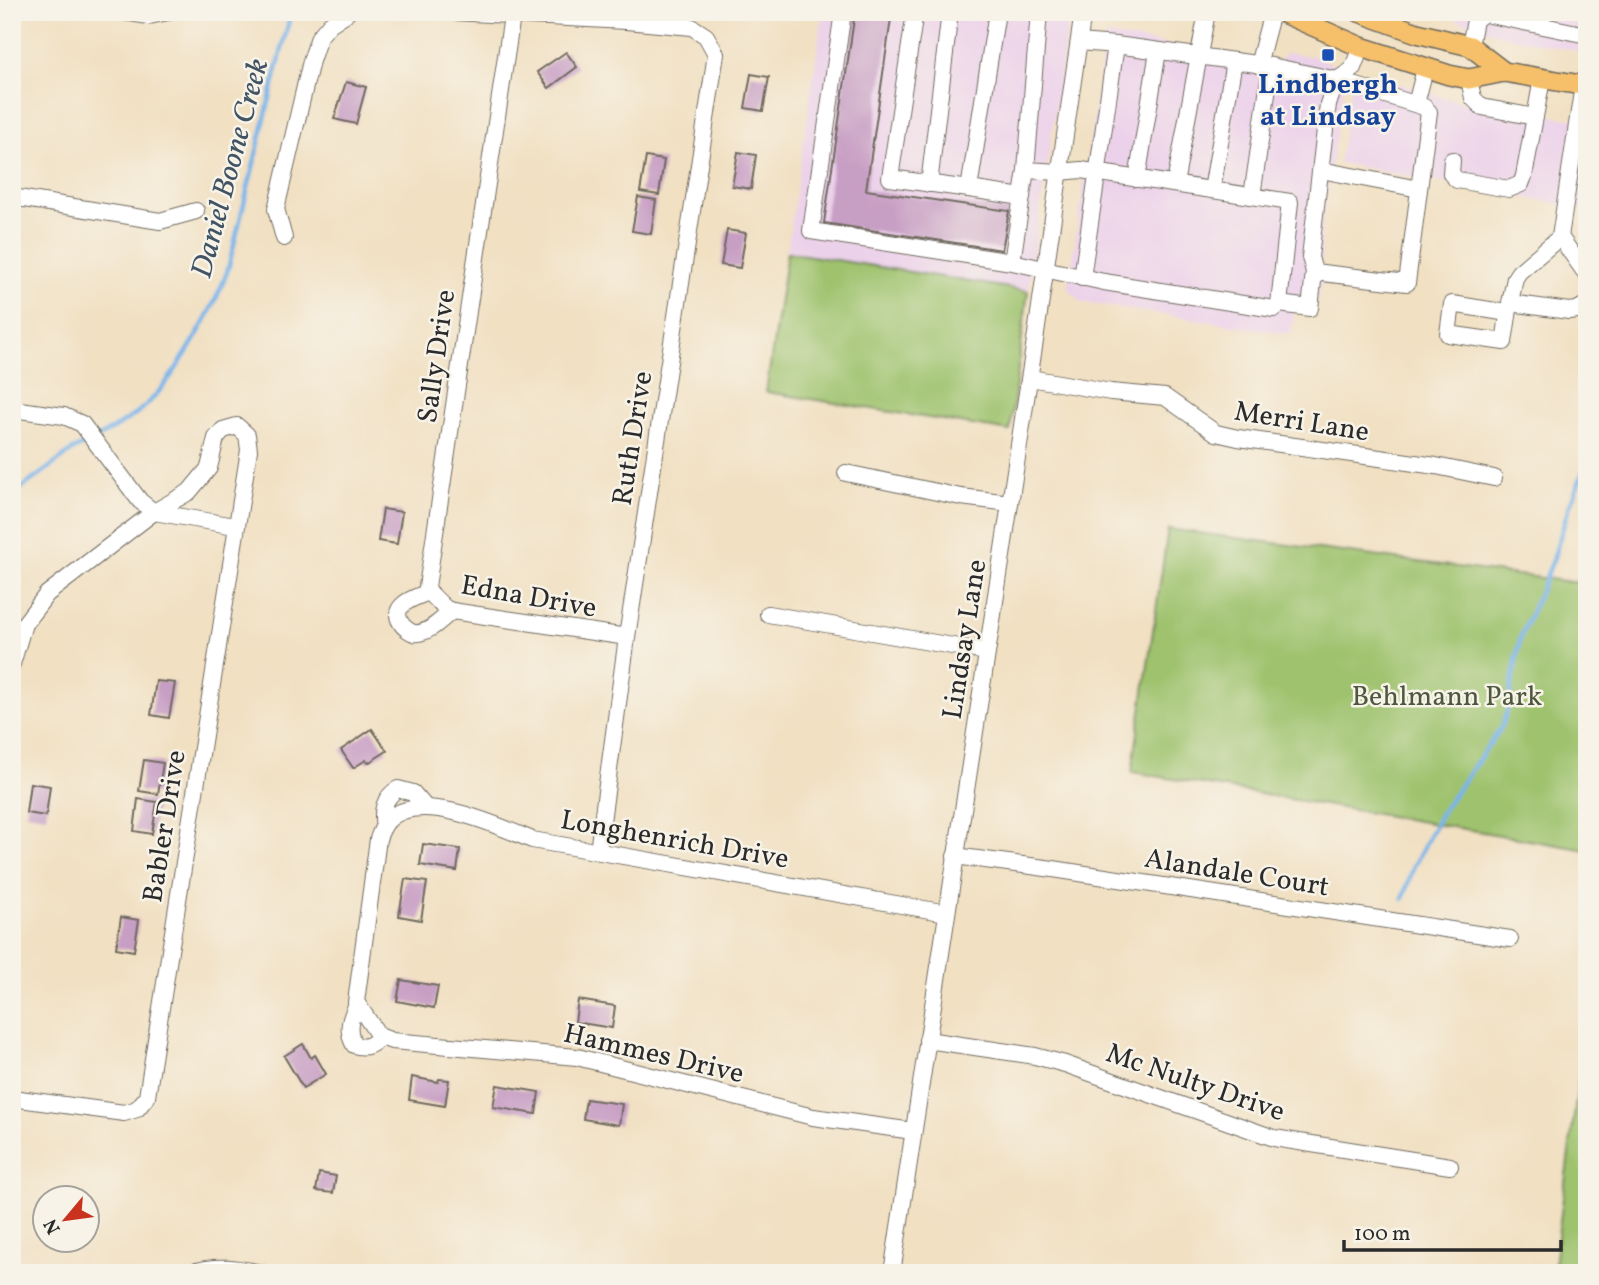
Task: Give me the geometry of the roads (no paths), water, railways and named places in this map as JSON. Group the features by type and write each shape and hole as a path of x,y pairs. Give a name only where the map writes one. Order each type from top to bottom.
{"main road":[{"path":"1281,12 1361,47 1426,69 1469,79 1504,72 1585,86"},
{"path":"1359,12 1417,33 1470,46 1504,72"}],"street":[{"path":"124,12 149,16 168,12"},
{"path":"453,12 512,16 626,16"},
{"path":"842,12 811,231 1012,262 1082,278 1274,309 1279,304 1290,202 1081,170 1026,170"},
{"path":"915,12 890,178 1022,197"},
{"path":"929,184 950,12"},
{"path":"969,190 997,12"},
{"path":"1012,262 1026,170 1039,12"},
{"name":"Lindsay Lane","path":"892,1273 1030,378 1083,12"},
{"path":"1175,184 1207,12"},
{"path":"1252,196 1264,66 1272,12"},
{"path":"284,238 276,209 302,95 319,37 330,24 346,13"},
{"path":"1470,46 1475,20 1485,13 1587,35"},
{"name":"Sally Drive","path":"429,592 429,574 512,16"},
{"name":"Ruth Drive","path":"598,851 627,637 716,54 706,36 692,27 626,16"},
{"path":"1079,41 1234,61 1337,80 1416,104 1429,111 1407,283 1314,272"},
{"path":"1082,278 1116,45"},
{"path":"1279,304 1310,309 1314,272 1310,257 1328,104 1337,80 1352,70 1361,47"},
{"path":"1137,179 1158,51"},
{"path":"1212,190 1234,61"},
{"path":"1416,104 1426,69"},
{"path":"1469,79 1473,97 1482,107 1535,117"},
{"path":"1452,160 1451,174 1457,180 1501,189 1514,188 1521,184 1542,79"},
{"path":"1585,86 1560,237 1519,272 1515,278 1509,308 1569,311 1587,304"},
{"path":"1321,170 1419,189"},
{"path":"12,197 160,221 196,211"},
{"path":"1560,237 1587,275"},
{"name":"Merri Lane","path":"1030,378 1111,392 1165,397 1216,433 1238,438 1436,466 1494,478"},
{"path":"12,409 64,416 82,425 140,501 154,512 235,526"},
{"name":"Babler Drive","path":"12,1098 124,1113 137,1109 148,1097 235,526 249,450 247,435 237,426 223,430 216,438 209,468 189,492 154,512"},
{"path":"846,473 961,497 1010,503"},
{"path":"12,663 24,624 47,594 154,512"},
{"path":"429,592 404,603 398,609 397,616 404,627 414,633 423,631 452,611"},
{"name":"Edna Drive","path":"429,592 445,608 452,611 627,637"},
{"path":"768,614 987,652"},
{"name":"Hammes Drive","path":"426,808 413,793 398,789 386,800 382,818 384,826 378,839 357,1004 348,1025 349,1037 354,1045 362,1048 372,1045 381,1037 392,1041 577,1058 813,1117 913,1131"},
{"name":"Longhenrich Drive","path":"384,826 400,813 426,808 480,818 532,840 947,913"},
{"name":"Alandale Court","path":"955,856 1510,939"},
{"path":"357,1004 381,1037"},
{"name":"Mc Nulty Drive","path":"927,1040 1055,1061 1274,1138 1450,1166"},
{"path":"190,1273 225,1266 262,1273"}],"waterway":[{"name":"Daniel Boone Creek","path":"97,438 132,416 155,396 180,363 222,286 291,12"},
{"name":"Daniel Boone Creek","path":"12,495 73,450 89,442"},
{"path":"1403,899 1413,868 1442,811 1501,728 1507,711 1520,639 1553,560 1569,507 1587,462"}],"place":[{"name":"Lindbergh at Lindsay","path":"1328,55"}],"park label":[{"name":"Behlmann Park","path":"1447,695"}]}
